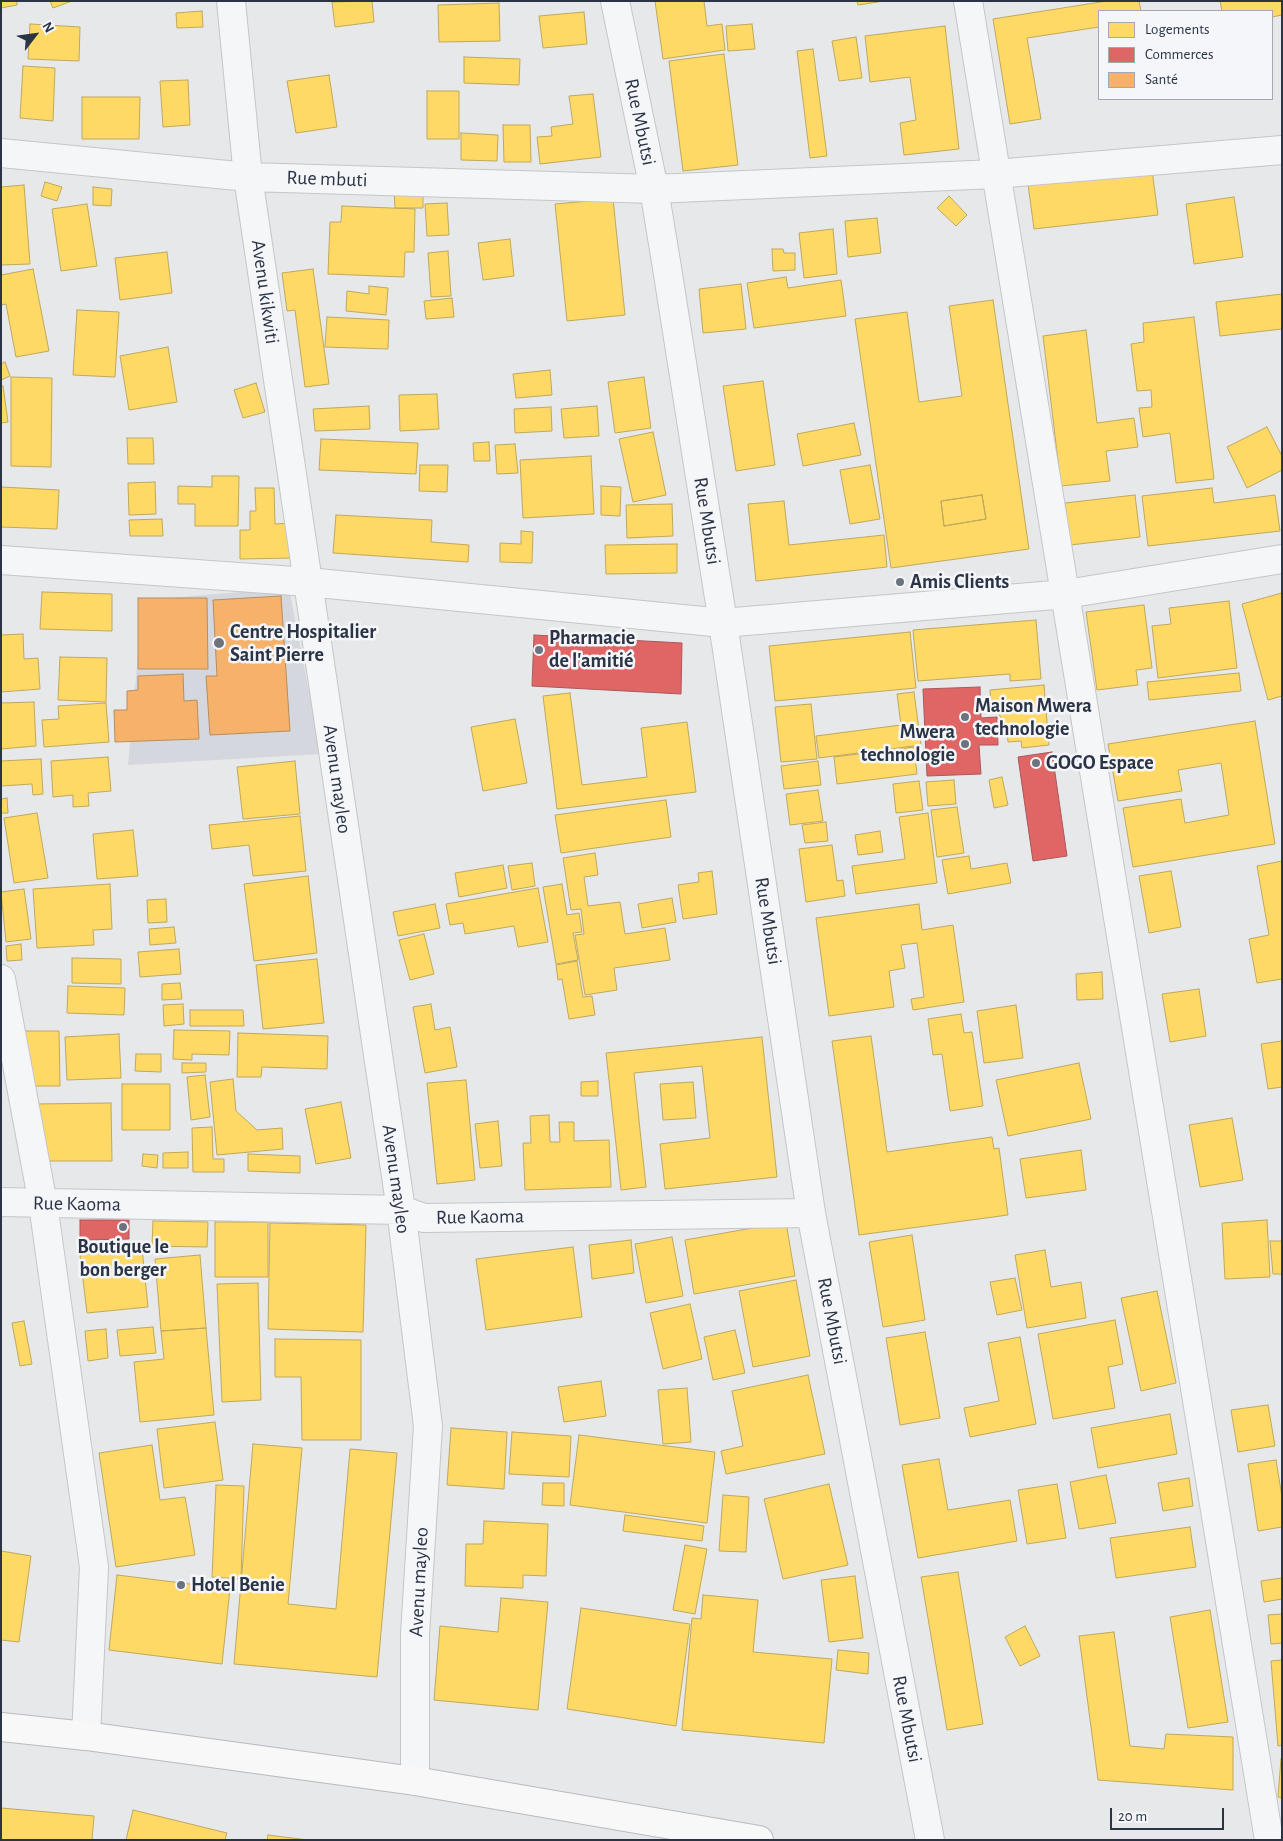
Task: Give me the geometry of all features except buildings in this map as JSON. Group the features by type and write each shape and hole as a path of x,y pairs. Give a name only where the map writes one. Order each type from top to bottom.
{"highway":[{"path":"1,1727 86,1736 415,1781 751,1839"}],"street":[{"name":"Avenu kikwiti","path":"231,1 248,177 308,582"},
{"name":"Rue Mbutsi","path":"615,1 654,188 723,623 811,1213 930,1840"},
{"path":"968,1 1269,1840"},
{"name":"Rue mbuti","path":"1,153 248,177 654,188 995,174 1282,150"},
{"path":"1,560 308,582 723,623 1066,594 1282,559"},
{"name":"Avenu mayleo","path":"308,582 401,1210 428,1426 415,1634 415,1781"},
{"path":"1,979 43,1204 94,1566 86,1736"},
{"name":"Rue Kaoma","path":"1,1202 401,1210 424,1218 811,1213"}],"shaded area":[{"name":"Centre Hospitalier Saint Pierre","path":"289,588 321,754 128,765 143,600"}],"place":[{"name":"Amis Clients","path":"900,582"},
{"name":"Centre Hospitalier Saint Pierre","path":"219,643"},
{"name":"Pharmacie de l'amitié","path":"539,650"},
{"name":"Maison Mwera technologie","path":"965,717"},
{"name":"Mwera technologie","path":"965,744"},
{"name":"GOGO Espace","path":"1036,763"},
{"name":"Boutique le bon berger","path":"123,1227"},
{"name":"Hotel Benie","path":"181,1585"}]}
